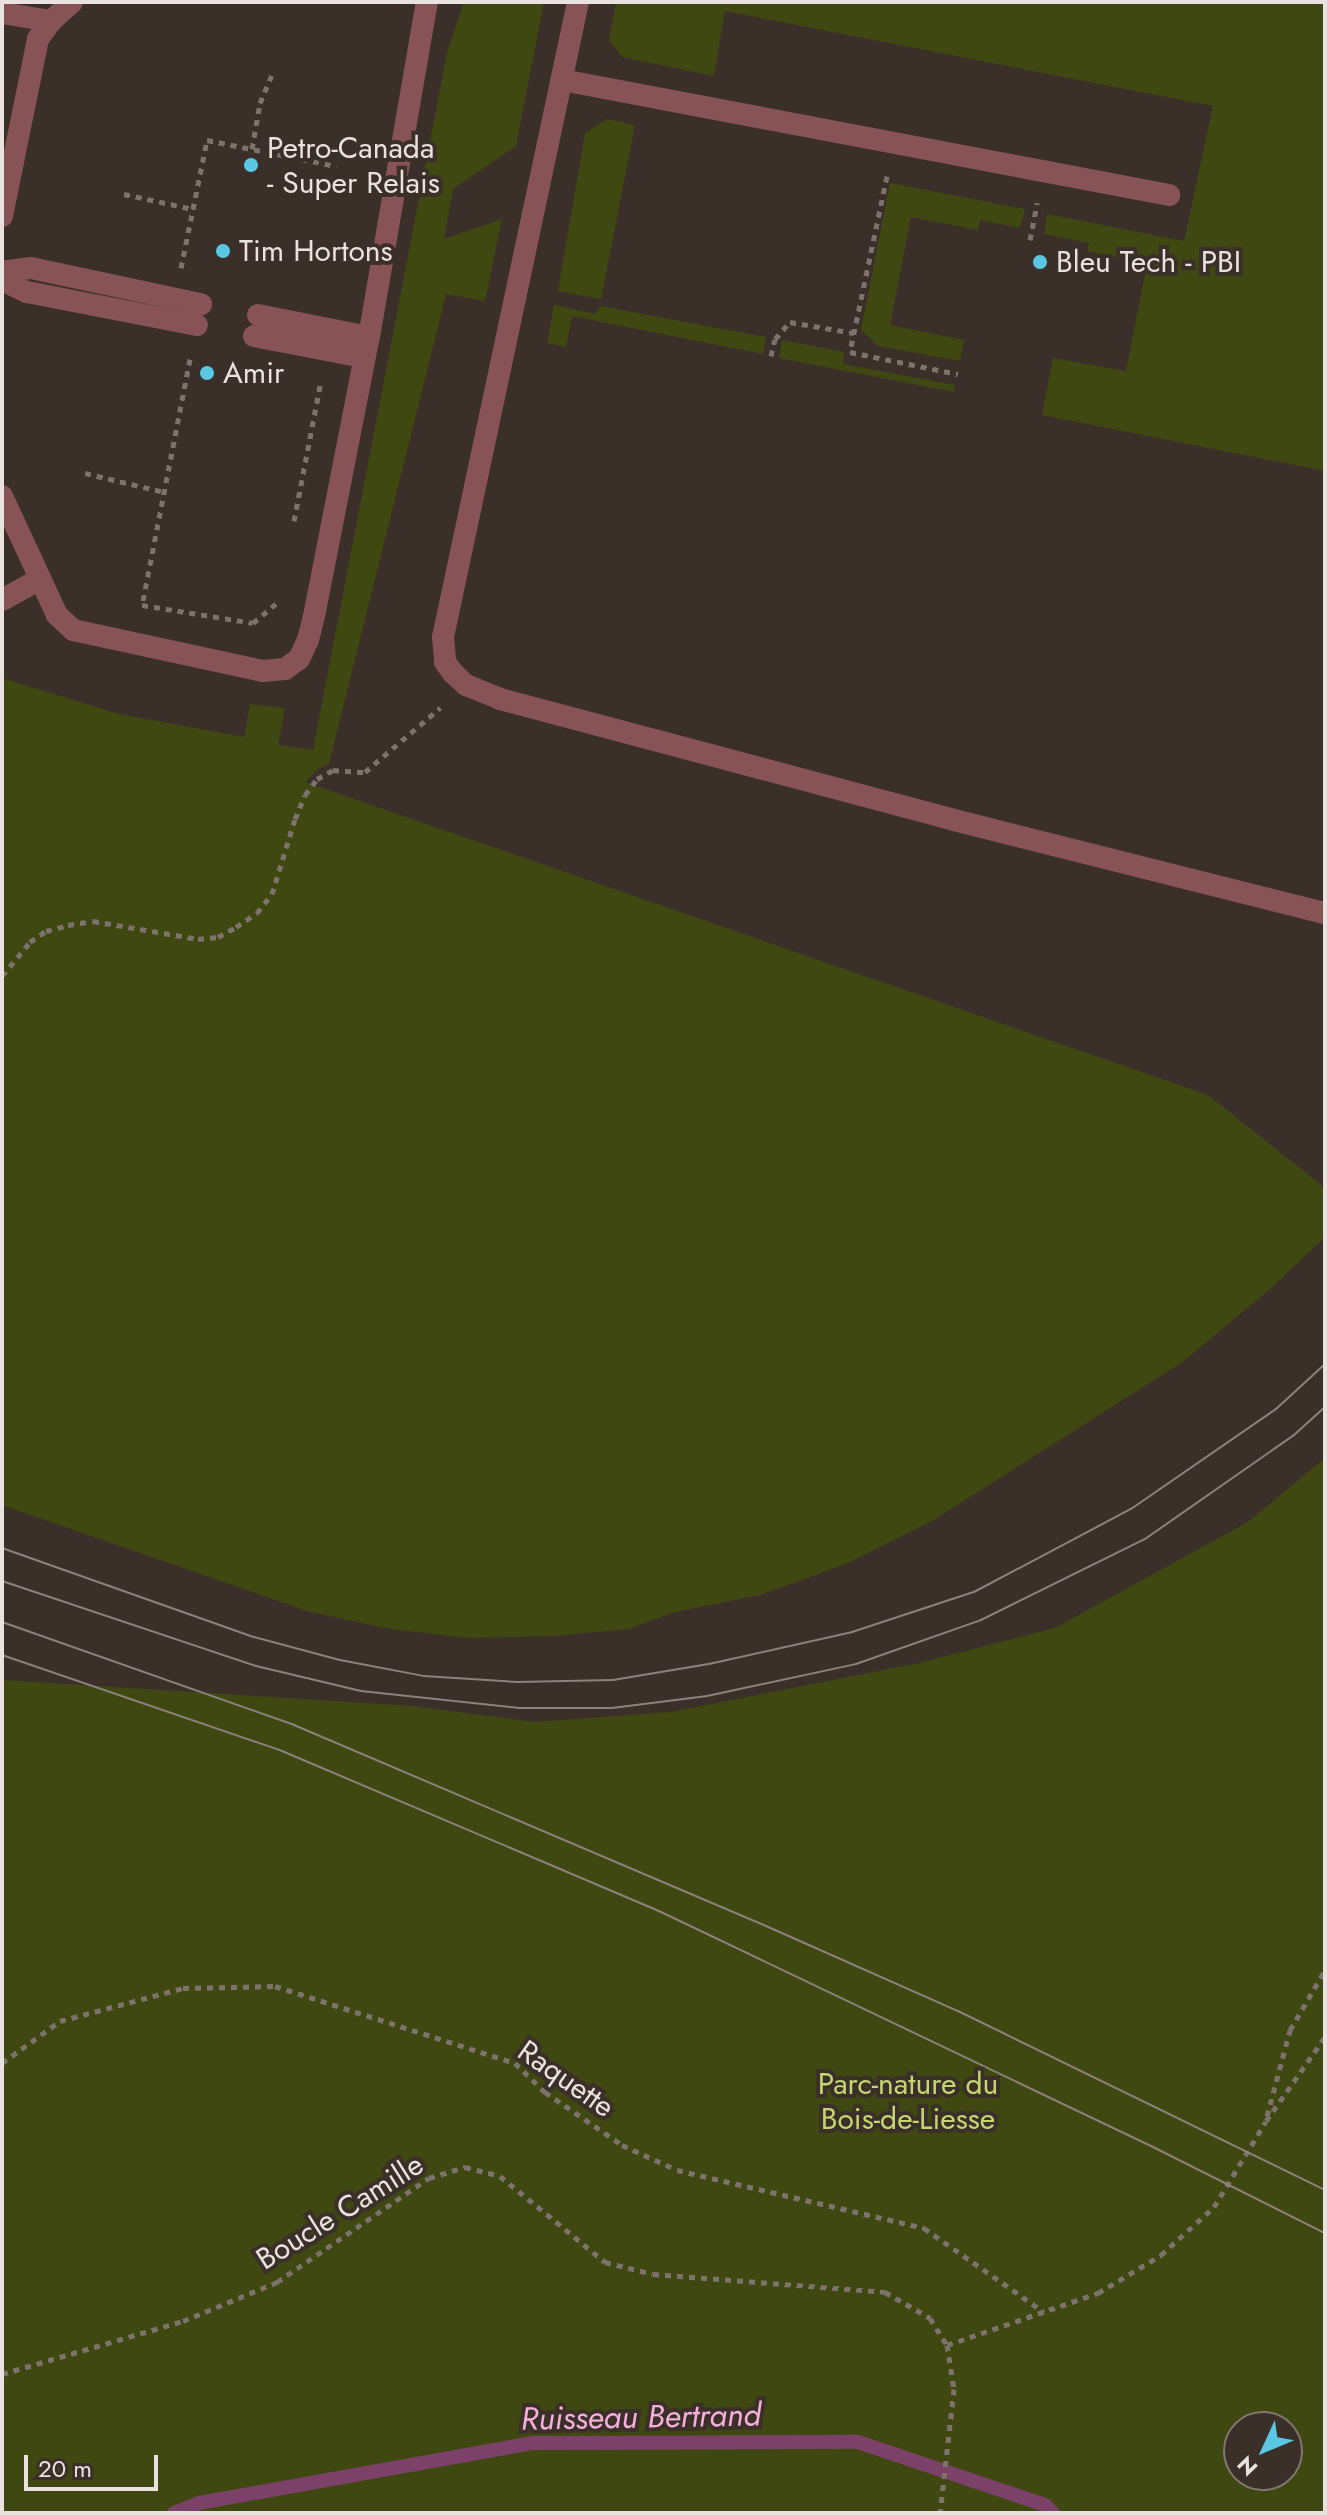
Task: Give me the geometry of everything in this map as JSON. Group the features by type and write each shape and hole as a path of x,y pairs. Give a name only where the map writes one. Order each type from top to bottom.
{"lane":[{"path":"2,216 38,39 51,21 72,2"},
{"path":"2,496 57,615 73,630 247,668 275,671 292,665 304,650 315,611 366,347 427,2"},
{"path":"578,2 443,637 445,662 466,685 500,699 939,816 1325,913"},
{"path":"2,13 51,21"},
{"path":"562,80 1169,195"},
{"path":"2,272 31,268 197,325"},
{"path":"2,280 27,292 197,325"},
{"path":"256,325 366,347"},
{"path":"2,600 40,579"}],"path":[{"path":"252,149 260,103 272,75"},
{"path":"179,280 207,140 336,166"},
{"path":"900,179 885,176 850,352 958,374"},
{"path":"124,194 193,209"},
{"path":"1021,203 1037,206 1030,240"},
{"path":"771,356 775,339 790,322 854,333"},
{"path":"197,325 142,605 253,623 278,604 281,592"},
{"path":"291,537 322,378 316,369"},
{"path":"85,473 164,492"},
{"path":"2,976 30,942 46,931 68,925 93,921 198,939 218,937 236,927 257,913 272,894 295,819 305,795 317,779 333,770 365,772 466,685"},
{"path":"1266,2121 1290,2030 1325,1970"},
{"name":"Raquette","path":"2,2063 60,2021 183,1988 275,1986 515,2063 545,2092 622,2145 677,2170 924,2228 1044,2312"},
{"path":"940,2513 954,2389 947,2345 1098,2293 1161,2255 1214,2207 1266,2121 1325,2037"},
{"name":"Boucle Camille","path":"2,2374 183,2321 277,2282 429,2178 465,2167 500,2176 605,2262 653,2274 885,2292 930,2318 947,2345"}],"green space":[{"path":"464,2 544,2 516,146 453,189 444,239 502,219 485,301 446,294 329,764 319,768 305,782 1208,1095 1325,1188 1325,1237 1270,1289 1184,1361 932,1521 846,1564 760,1595 675,1612 629,1629 554,1636 470,1638 390,1629 307,1611 2,1505 2,678 119,714 244,737 250,704 285,708 278,745 313,750 447,53"},
{"path":"616,2 1325,2 1325,471 1042,415 1053,358 1126,371 1147,264 1087,251 1089,243 1044,234 1047,214 1184,241 1213,106 725,11 714,76 622,57 609,40"},
{"path":"607,119 635,125 601,299 558,291 585,133"},
{"path":"890,183 1025,209 1020,228 980,220 978,230 911,217 890,325 964,340 960,361 878,346 861,330"},
{"path":"554,305 596,314 600,306 766,337 763,354 572,316 566,347 547,343"},
{"path":"782,340 844,352 843,364 955,385 954,392 779,358"},
{"name":"Parc-nature du Bois-de-Liesse","path":"1325,1458 1325,2513 2,2513 2,1680 413,1706 535,1722 671,1712 919,1663 1055,1628 1248,1522"}],"waterway":[{"name":"Ruisseau Bertrand","path":"174,2513 199,2503 534,2443 858,2442 1045,2505 1053,2513"}],"tram line":[{"path":"2,1548 250,1636 340,1660 424,1676 517,1682 613,1680 709,1664 852,1632 974,1592 1131,1509 1276,1409 1325,1364"},
{"path":"2,1581 256,1666 361,1691 519,1708 612,1708 707,1696 856,1664 981,1620 1145,1539 1294,1435 1325,1407"},
{"path":"2,1622 294,1725 766,1926 958,2011 1325,2190"},
{"path":"2,1655 282,1751 661,1912 1151,2146 1325,2233"}],"place":[{"name":"Petro-Canada - Super Relais","path":"251,165"},
{"name":"Tim Hortons","path":"223,251"},
{"name":"Bleu Tech - PBI","path":"1040,262"},
{"name":"Amir","path":"207,373"}]}
